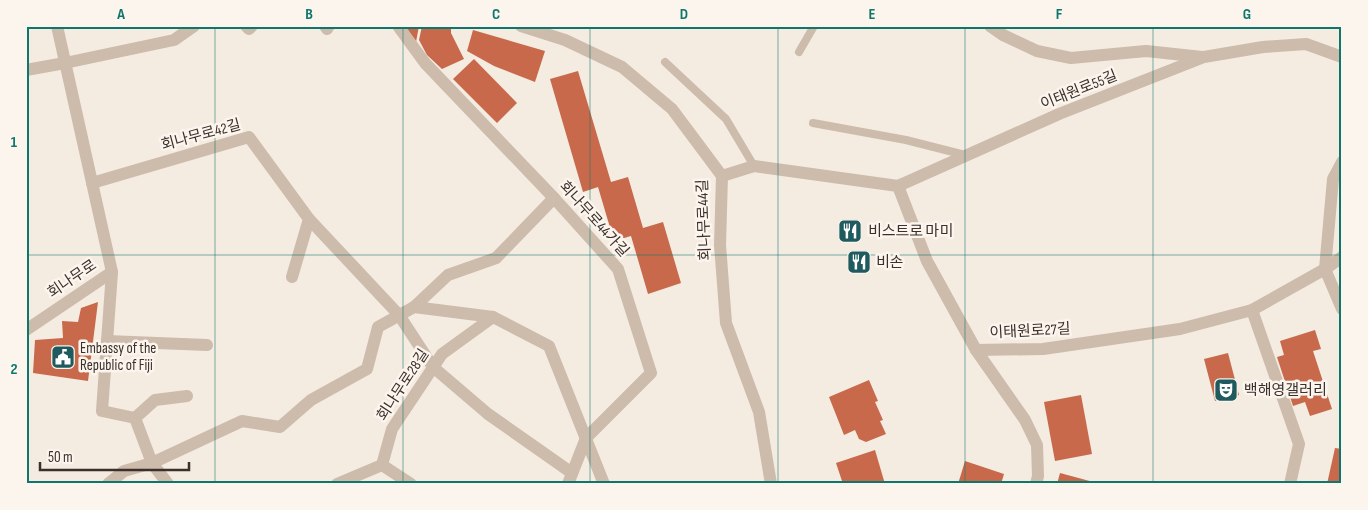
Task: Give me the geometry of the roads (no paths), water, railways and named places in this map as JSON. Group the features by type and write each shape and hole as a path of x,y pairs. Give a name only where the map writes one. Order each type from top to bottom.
{"street":[{"path":"57,26 112,272 102,411 135,418"},
{"path":"26,70 174,40 194,26"},
{"path":"246,26 249,29 252,26"},
{"path":"325,26 327,29 330,26"},
{"name":"회나무로44가길","path":"398,26 425,63 554,198 618,269 651,373 586,438 570,478"},
{"name":"회나무로44길","path":"521,26 565,40 622,67 672,109 722,176 720,245 726,323 759,412 771,484"},
{"name":"이태원로55길","path":"990,26 1003,35 1037,51 1071,58 1146,51 1204,57"},
{"name":"이태원로55길","path":"898,186 1059,114 1204,57 1263,47 1306,44 1342,57"},
{"name":"회나무로42길","path":"92,184 249,137 309,219"},
{"path":"1342,162 1333,178 1325,269 1342,309"},
{"path":"722,176 754,166 898,186"},
{"name":"이태원로27길","path":"898,186 927,260 976,350 1043,349 1180,329 1252,310 1325,269 1342,257"},
{"path":"108,484 124,471 152,463 242,421 280,427 311,400 367,370 378,327 414,307 448,275 496,258 554,198"},
{"path":"292,277 309,219"},
{"path":"309,219 399,316 433,367 488,414 570,478"},
{"name":"회나무로","path":"26,330 112,272"},
{"path":"414,307 493,317 549,346 604,484"},
{"path":"1252,310 1299,444 1290,484"},
{"name":"회나무로28길","path":"382,466 392,428 442,354 493,317"},
{"path":"107,341 207,345"},
{"path":"976,350 1024,420 1037,445 1038,476 1036,484"},
{"path":"135,418 155,400 187,396"},
{"path":"135,418 152,463 168,484"},
{"path":"337,484 382,466 411,484"}],"lane":[{"path":"799,52 814,26"},
{"path":"665,62 726,119 754,166"},
{"path":"813,123 906,140 967,156"}],"place":[{"name":"비스트로 마미","path":"850,231"},
{"name":"비손","path":"859,262"},
{"name":"Embassy of the Republic of Fiji","path":"63,357"},
{"name":"백해영갤러리","path":"1226,390"}]}
